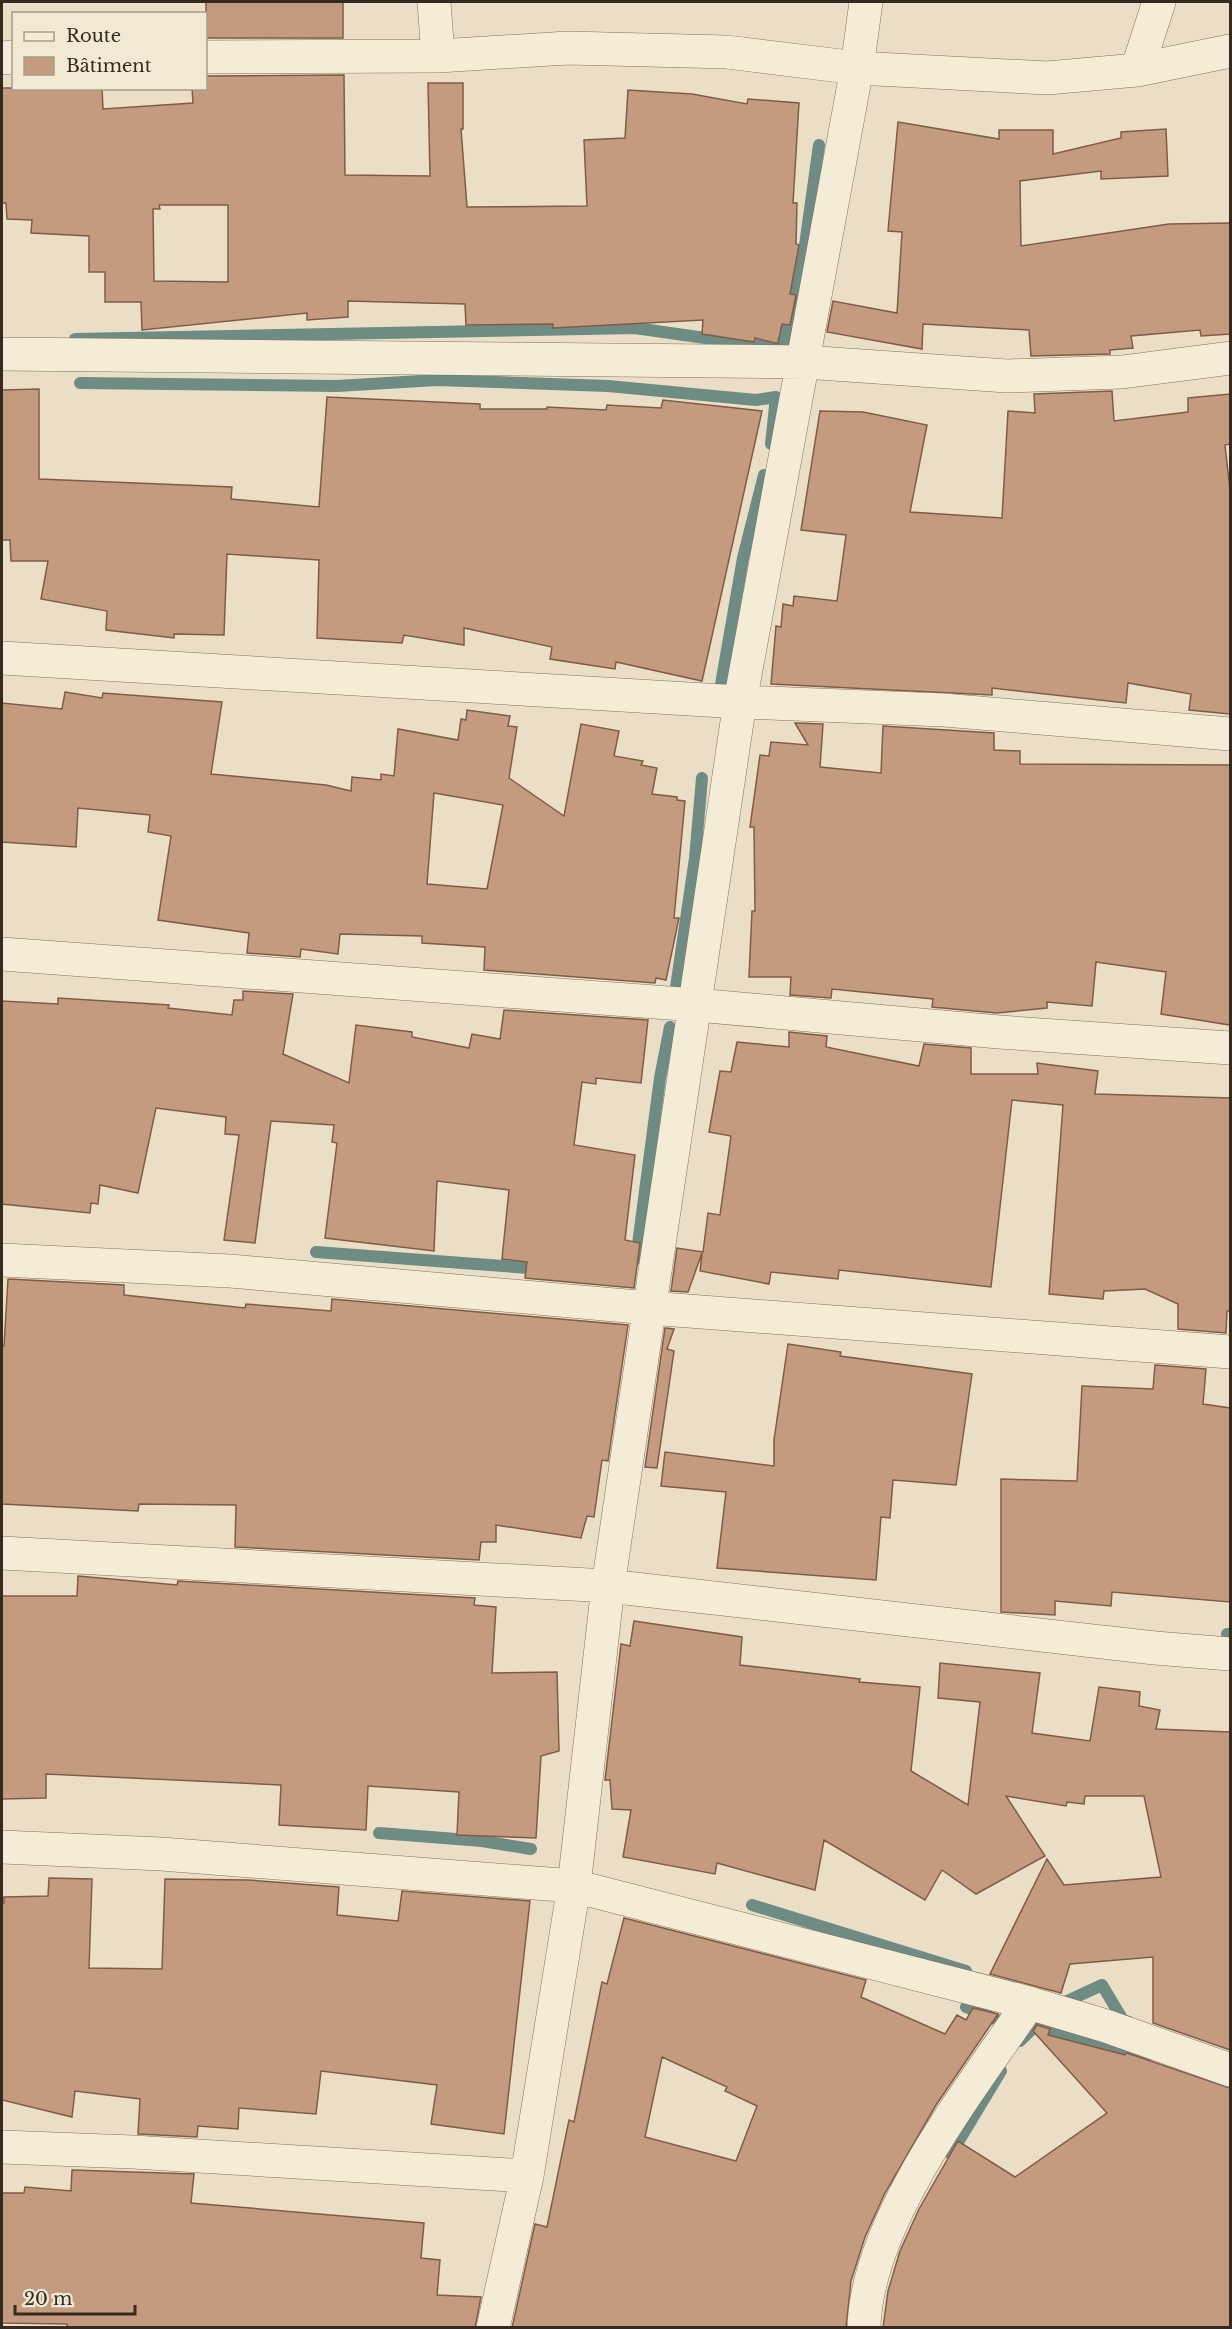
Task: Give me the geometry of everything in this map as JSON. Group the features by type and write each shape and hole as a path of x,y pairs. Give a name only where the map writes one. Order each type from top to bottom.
{"street":[{"path":"434,2 438,56"},
{"path":"493,2328 527,2176 574,1886 608,1586 740,702 857,68 866,2"},
{"path":"1137,70 1159,2"},
{"path":"207,57 438,56 568,48 727,52 857,68 1047,78 1137,70 1230,51"},
{"path":"2,354 804,362 1006,376 1122,372 1230,358"},
{"path":"2,658 740,702 944,710 1230,734"},
{"path":"2,954 696,1005 1011,1033 1230,1048"},
{"path":"2,1260 230,1271 649,1308 1230,1352"},
{"path":"2,1552 608,1586 1230,1654"},
{"path":"2,1848 161,1854 574,1886 1029,2002 1106,2026 1230,2070"},
{"path":"864,2328 867,2293 877,2261 903,2200 924,2160 1029,2002"},
{"path":"2,2147 145,2152 527,2176"}],"building":[{"path":"206,2 343,2 343,38 207,38"},
{"path":"344,75 345,175 430,176 428,83 463,83 463,129 461,129 467,207 587,206 584,140 625,138 628,90 692,94 747,104 748,99 799,103 793,203 797,203 796,244 799,245 790,294 796,295 790,325 782,324 778,343 755,338 754,342 702,334 703,320 553,328 553,324 466,325 465,304 348,301 348,317 307,320 307,313 142,330 141,302 105,302 105,272 89,272 89,236 31,233 32,220 7,219 6,203 2,203 2,88 102,90 103,109 193,103 192,90 207,90 207,76","holes":["159,205 228,205 228,282 154,281 153,209 160,209"]},
{"path":"898,122 999,139 999,130 1053,130 1053,154 1121,138 1121,132 1166,129 1168,176 1101,179 1101,171 1020,181 1021,246 1169,224 1230,223 1230,334 1201,336 1200,330 1131,336 1133,348 1110,350 1110,354 1031,356 1029,330 923,324 922,349 827,332 833,301 897,313 902,232 888,231"},
{"path":"39,389 39,479 232,487 231,499 319,507 327,397 480,404 480,409 547,409 547,407 606,410 607,405 661,408 663,400 762,411 702,681 616,662 615,669 550,659 552,647 464,628 464,645 404,635 402,643 317,638 319,560 227,554 224,635 174,634 174,638 106,630 107,611 41,599 48,561 11,561 10,540 2,540 2,390"},
{"path":"1112,391 1114,421 1188,412 1188,398 1230,394 1230,444 1225,445 1230,490 1230,714 1189,710 1191,694 1128,683 1126,703 992,688 992,695 771,684 776,626 781,627 783,604 793,606 794,596 837,601 846,535 801,530 820,411 863,412 927,425 910,512 1002,518 1008,411 1035,413 1034,394"},
{"path":"65,692 102,698 103,693 222,702 211,774 326,785 351,791 352,777 381,780 381,774 394,776 398,729 458,740 461,719 466,720 467,710 510,716 508,726 517,727 509,778 564,816 581,724 619,731 614,756 643,761 641,765 657,768 652,794 677,797 677,800 685,801 674,918 679,918 666,980 656,978 655,983 484,970 485,947 422,943 422,936 340,934 338,954 301,949 300,957 247,953 249,933 158,920 171,836 148,832 150,815 78,808 76,847 2,842 2,703 62,709","holes":["434,793 503,805 487,889 427,884"]},
{"path":"795,723 823,724 820,767 881,773 883,726 994,733 994,750 1020,751 1020,764 1230,765 1230,1025 1161,1014 1166,972 1096,962 1092,1006 1047,1002 1047,1008 997,1013 932,1007 933,999 832,989 831,998 790,995 791,977 749,977 752,911 755,911 754,827 750,827 760,755 769,756 771,742 808,745"},
{"path":"243,991 293,994 283,1054 349,1083 356,1025 412,1032 412,1037 469,1048 472,1034 500,1039 504,1010 648,1020 641,1083 596,1078 596,1084 582,1082 574,1145 635,1155 625,1240 640,1243 634,1288 525,1278 527,1262 502,1259 509,1190 437,1181 434,1251 325,1238 337,1143 332,1142 334,1125 271,1121 255,1243 224,1240 239,1135 225,1134 226,1117 156,1108 138,1193 100,1185 98,1204 91,1203 90,1213 2,1204 2,1001 58,1004 58,998 169,1005 168,1008 232,1015 234,1000 243,1000"},
{"path":"789,1032 827,1036 826,1047 919,1066 924,1044 971,1048 971,1074 1038,1074 1037,1063 1098,1071 1095,1094 1230,1098 1230,1311 1227,1311 1226,1333 1178,1329 1178,1304 1145,1289 1104,1291 1103,1299 1049,1294 1063,1105 1012,1100 991,1287 839,1270 838,1279 771,1272 769,1284 700,1271 702,1253 688,1292 671,1291 677,1248 703,1252 708,1213 720,1215 731,1136 709,1132 720,1071 731,1072 737,1042 789,1047"},
{"path":"8,1279 124,1285 124,1295 245,1308 246,1304 331,1311 332,1299 628,1325 608,1461 602,1460 594,1517 587,1516 581,1538 496,1525 496,1542 481,1542 479,1560 235,1547 236,1505 139,1504 138,1511 2,1504 2,1346 4,1346"},
{"path":"665,1328 674,1329 667,1349 674,1351 657,1468 645,1467"},
{"path":"788,1344 841,1352 840,1356 972,1374 956,1485 893,1480 890,1518 881,1517 876,1580 717,1568 726,1492 661,1486 665,1452 774,1466 774,1440"},
{"path":"1155,1365 1206,1369 1203,1404 1230,1408 1230,1602 1112,1592 1111,1606 1055,1601 1055,1615 1001,1612 1001,1479 1077,1481 1082,1386 1153,1389"},
{"path":"78,1576 177,1585 178,1581 475,1598 474,1605 496,1607 492,1673 557,1672 559,1751 541,1756 536,1838 457,1835 459,1792 368,1786 366,1830 279,1825 281,1785 46,1774 46,1798 2,1799 2,1596 77,1596"},
{"path":"634,1621 742,1637 740,1665 860,1679 859,1682 920,1687 911,1771 968,1805 980,1702 938,1698 940,1663 1040,1673 1032,1733 1090,1741 1099,1687 1140,1692 1139,1706 1160,1710 1156,1729 1230,1732 1230,2050 1153,2023 1153,1957 1070,1964 1061,1993 990,1974 1047,1859 1064,1885 1161,1877 1144,1796 1085,1796 1084,1804 1067,1802 1066,1806 1006,1796 1045,1856 976,1894 942,1870 925,1900 824,1840 815,1890 717,1863 715,1874 623,1857 631,1810 612,1809 610,1780 605,1780 621,1644 630,1646"},
{"path":"49,1878 92,1879 89,1968 162,1969 165,1879 249,1880 339,1887 337,1915 398,1921 402,1891 530,1901 504,2134 431,2124 437,2085 321,2071 316,2114 239,2108 238,2129 198,2126 197,2137 138,2134 140,2099 75,2091 72,2117 2,2100 2,1903 4,1903 4,1897 48,1896"},
{"path":"624,1918 866,1980 861,1997 945,2034 957,2015 966,2020 973,2008 998,2014 936,2105 885,2193 865,2237 851,2281 846,2328 512,2328 535,2224 547,2227 569,2120 574,2122 602,1982 607,1984","holes":["662,2057 727,2087 725,2091 757,2106 736,2161 645,2137"]},
{"path":"1037,2025 1050,2029 1048,2035 1125,2055 1127,2053 1230,2088 1230,2328 883,2328 888,2291 900,2251 919,2209 958,2141 1015,2177 1107,2113 1033,2031"},
{"path":"72,2170 194,2174 191,2203 424,2223 421,2258 440,2260 437,2295 481,2297 475,2328 67,2328 67,2324 2,2323 2,2193 24,2193 25,2187 71,2191"}],"waterway":[{"path":"75,339 635,328 775,348 784,341 795,293 805,245 819,145"},
{"path":"80,383 337,386 437,380 608,386 756,400 776,397 771,444"},
{"path":"720,690 743,558 764,475"},
{"path":"676,987 695,858 702,778"},
{"path":"636,1259 660,1078 670,1027"},
{"path":"316,1252 542,1269"},
{"path":"379,1833 482,1841 531,1849"},
{"path":"752,1905 966,1971"},
{"path":"1059,2002 1063,2003 1102,1985 1123,2020 1129,2022"},
{"path":"966,2007 1000,2021 1002,2023 997,2031"},
{"path":"1020,2041 1033,2028 1094,2040 1145,2060"},
{"path":"951,2154 1001,2071"}]}
